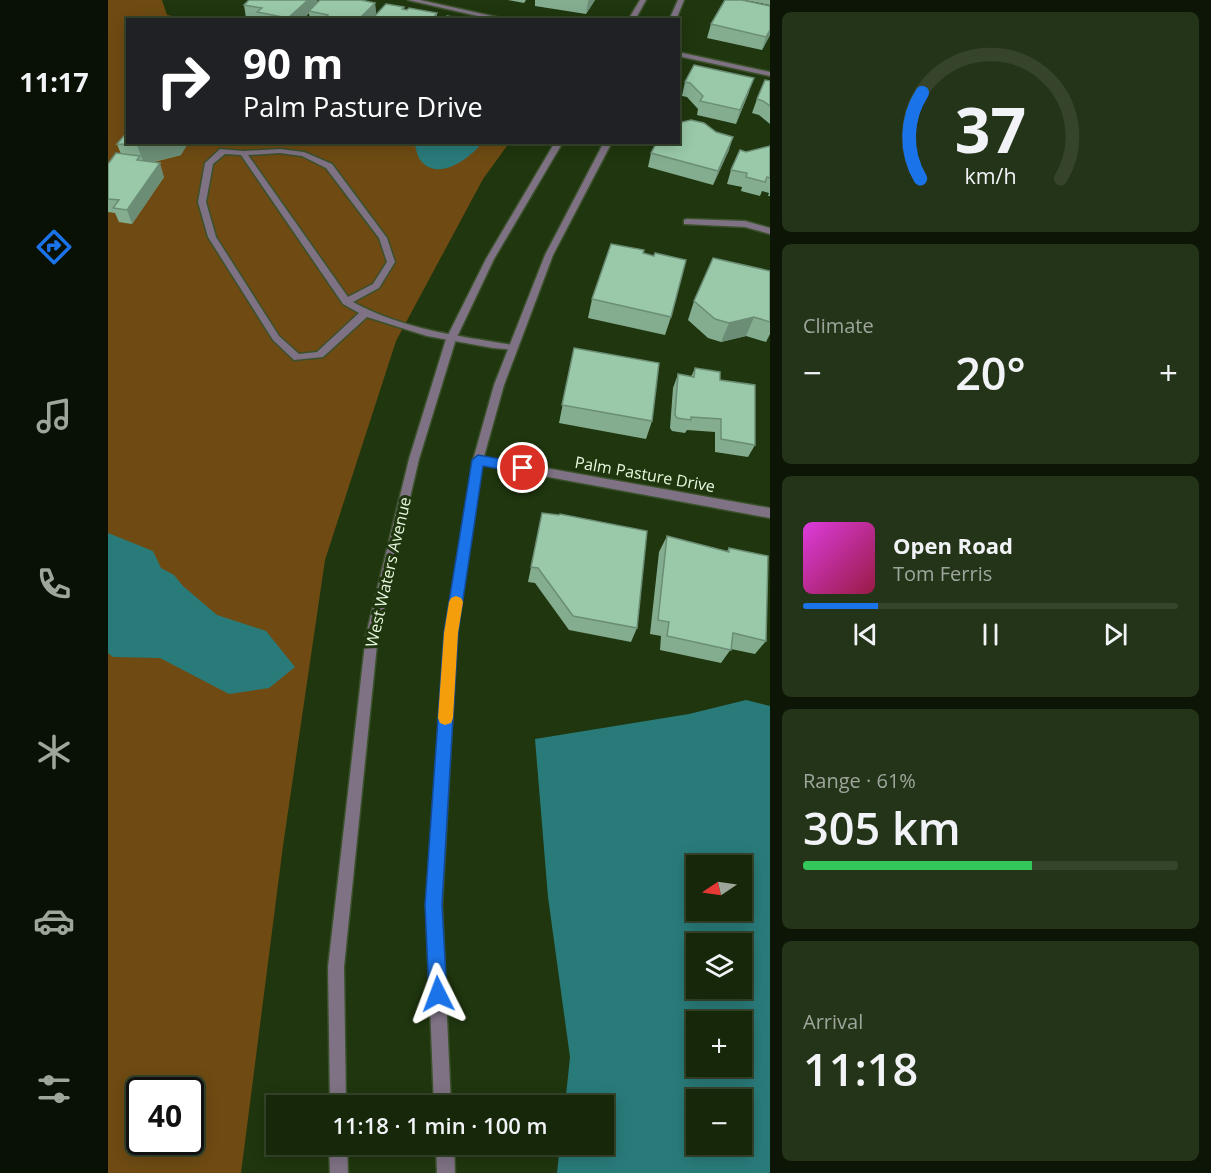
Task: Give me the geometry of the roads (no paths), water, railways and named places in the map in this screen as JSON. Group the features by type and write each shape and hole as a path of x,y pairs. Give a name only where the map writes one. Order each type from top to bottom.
{"street":[{"path":"411,0 497,18"},
{"path":"632,18 643,0"},
{"path":"673,18 681,0"},
{"path":"680,54 770,74"},
{"name":"West Waters Avenue","path":"338,1095 336,967 372,635 414,459 451,339 490,259 558,144"},
{"path":"443,1095 434,905 451,633 478,460 499,385 549,255 607,144"},
{"path":"346,302 376,286 392,262 383,238 328,166 304,154 280,151 243,153 223,151 209,163 202,202 212,237 276,338 297,358 320,355 364,314"},
{"path":"243,153 346,302 364,314 451,339 513,348"},
{"path":"687,222 745,225 770,231"},
{"name":"Palm Pasture Drive","path":"478,460 770,513"},
{"path":"339,1155 339,1173"},
{"path":"445,1155 446,1173"}],"water":[{"path":"414,144 481,144 462,161 445,168 428,167 418,157"},
{"path":"108,533 153,551 161,568 174,575 183,586 217,615 266,631 295,667 269,688 229,694 160,658 113,657 108,653"},
{"path":"746,700 770,706 770,1173 557,1173 559,1155 614,1155 614,1095 566,1095 570,1057 548,897 535,739 689,714"}]}
